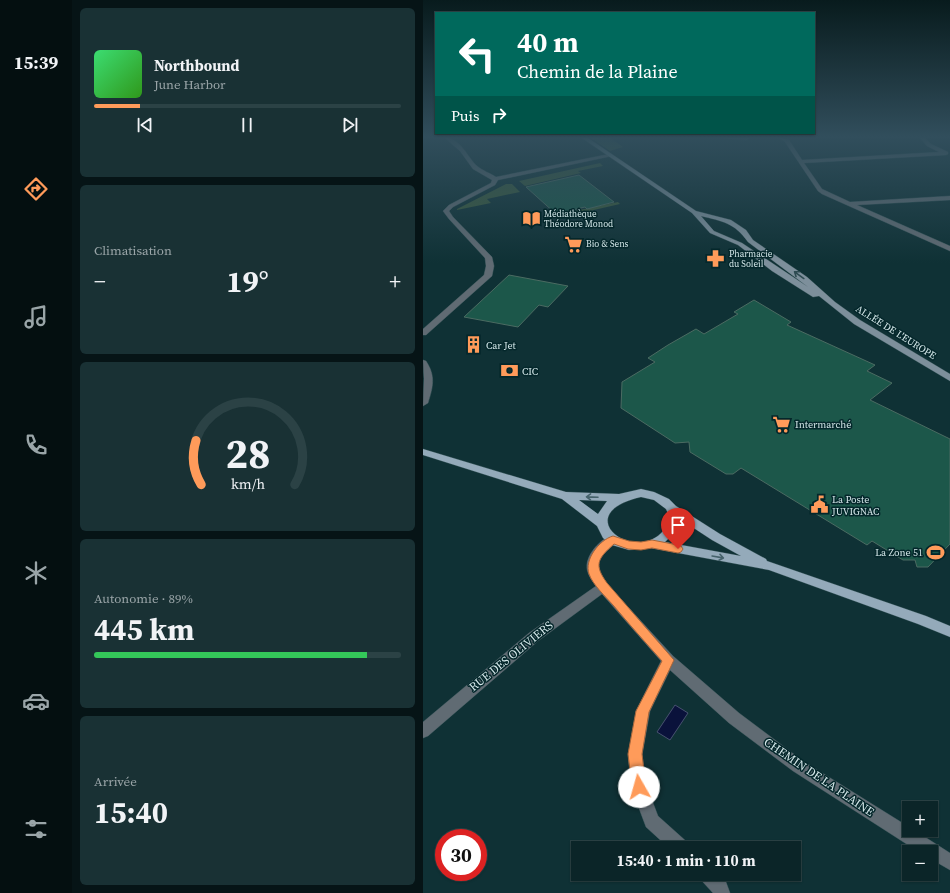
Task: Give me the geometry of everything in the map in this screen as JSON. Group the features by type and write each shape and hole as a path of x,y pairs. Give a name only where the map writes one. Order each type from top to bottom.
{"main road":[{"path":"423,452 566,496 618,498"},
{"path":"601,523 603,512 618,498 629,494 641,493 653,495 666,501 672,509 675,518 671,530 663,538 652,544"},
{"path":"566,496 601,523 606,533 619,543 634,546 652,544 770,566 921,620 950,632"},
{"path":"672,509 716,536 770,566"}],"street":[{"path":"423,333 488,276 490,266 488,258 446,211 451,206 493,184 495,180"},
{"name":"ALLÉE DE L'EUROPE","path":"645,180 694,212 712,232 740,244 796,283 832,304 869,330 950,378"},
{"path":"813,180 820,190 950,249"},
{"path":"848,204 950,198"},
{"name":"ALLÉE DE L'EUROPE","path":"694,212 729,221 747,234 750,241 804,279 832,304"},
{"path":"705,223 713,219 719,219"},
{"path":"734,242 747,237"},
{"path":"423,363 430,376 430,382 423,403"},
{"name":"CHEMIN DE LA PLAINE","path":"613,539 601,550 593,564 594,573 603,587 668,660 734,718 798,766 950,862"},
{"name":"RUE DES OLIVIERS","path":"423,731 497,666 586,598 603,587"},
{"path":"668,660 643,711 635,754 639,787 652,820 674,841"},
{"path":"713,881 722,893"}],"green space":[{"path":"525,180 552,180 525,186 519,181"},
{"path":"506,184 512,184 520,192 487,199 491,203 457,210 457,209"},
{"path":"618,202 620,204 559,218 555,215"}],"shaded area":[{"path":"675,705 688,713 670,740 657,732"}],"building":[{"path":"558,180 585,180 614,202 587,209 585,207 556,214 526,187"},
{"path":"509,275 568,286 548,307 539,305 518,327 464,317"},
{"name":"Intermarché","path":"754,300 791,322 787,325 875,365 867,371 892,383 870,400 950,439 950,544 928,567 917,567 915,560 903,560 872,541 867,545 741,468 733,474 726,474 690,452 689,442 675,443 621,408 622,382 655,362 648,358 696,329 704,334 738,314 734,312"}],"place":[{"name":"Médiathèque Théodore Monod","path":"531,219"},
{"name":"Bio & Sens","path":"573,244"},
{"name":"Pharmacie du Soleil","path":"716,259"},
{"name":"Car Jet","path":"473,345"},
{"name":"CIC","path":"509,371"},
{"name":"Intermarché","path":"782,424"},
{"name":"La Poste JUVIGNAC","path":"819,505"},
{"name":"La Zone 51","path":"936,552"}],"route":[{"path":"639,787 635,754 643,711 668,660 603,587 594,573 593,564 601,550 613,539 619,543 634,546 652,544 678,549"}]}
